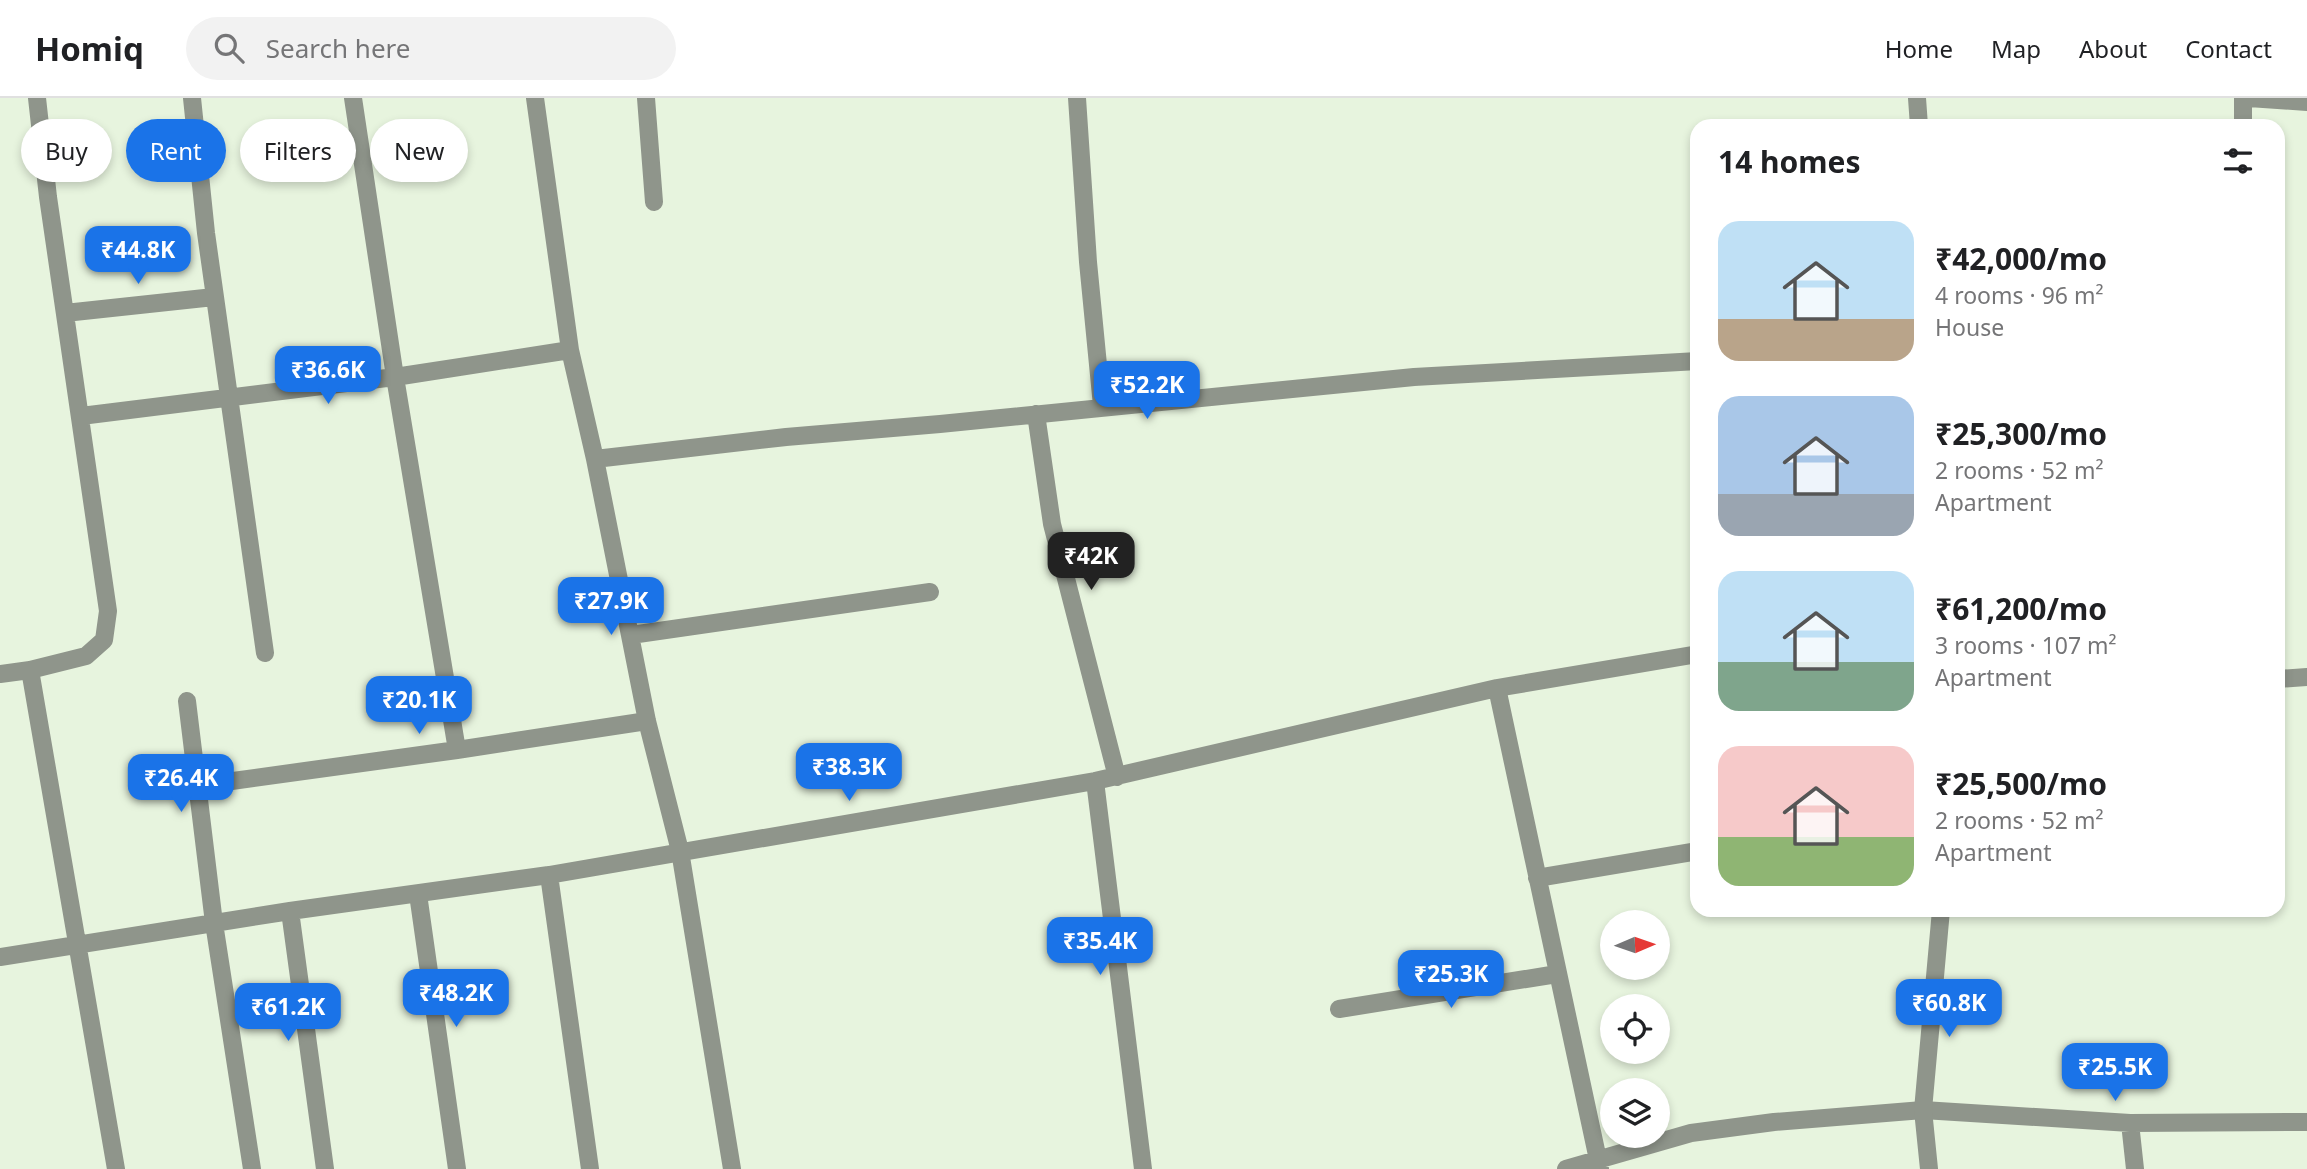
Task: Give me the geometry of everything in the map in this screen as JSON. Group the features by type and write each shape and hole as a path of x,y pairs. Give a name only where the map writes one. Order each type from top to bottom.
{"street":[{"path":"0,674 30,670 86,656 104,640 108,611 37,98"},
{"path":"192,98 214,297 265,653"},
{"path":"354,98 394,377 457,750"},
{"path":"536,98 570,350 595,459 647,721 680,851 732,1169"},
{"path":"646,98 654,202"},
{"path":"1077,98 1088,262 1102,406"},
{"path":"1917,98 1918,119"},
{"path":"2243,98 2243,119"},
{"path":"2249,98 2307,102"},
{"path":"65,313 214,297"},
{"path":"81,416 394,377 570,350"},
{"path":"595,459 786,437 1414,377 1690,361"},
{"path":"1036,414 1052,524 1118,777"},
{"path":"631,635 930,592"},
{"path":"0,957 290,911 549,874 1118,777 1497,688 1690,655"},
{"path":"30,670 116,1169"},
{"path":"2285,679 2307,677"},
{"path":"1497,688 1599,1164"},
{"path":"187,701 214,923 252,1169"},
{"path":"196,786 647,721"},
{"path":"1095,781 1143,1169"},
{"path":"1537,878 1690,852"},
{"path":"549,874 590,1169"},
{"path":"418,894 457,1169"},
{"path":"290,911 325,1169"},
{"path":"1928,1169 1923,1110 1940,917"},
{"path":"1339,1009 1557,974"},
{"path":"1566,1169 1599,1164 1691,1133 1774,1122 1923,1110 2130,1123 2307,1122"},
{"path":"2130,1123 2135,1169"}]}
